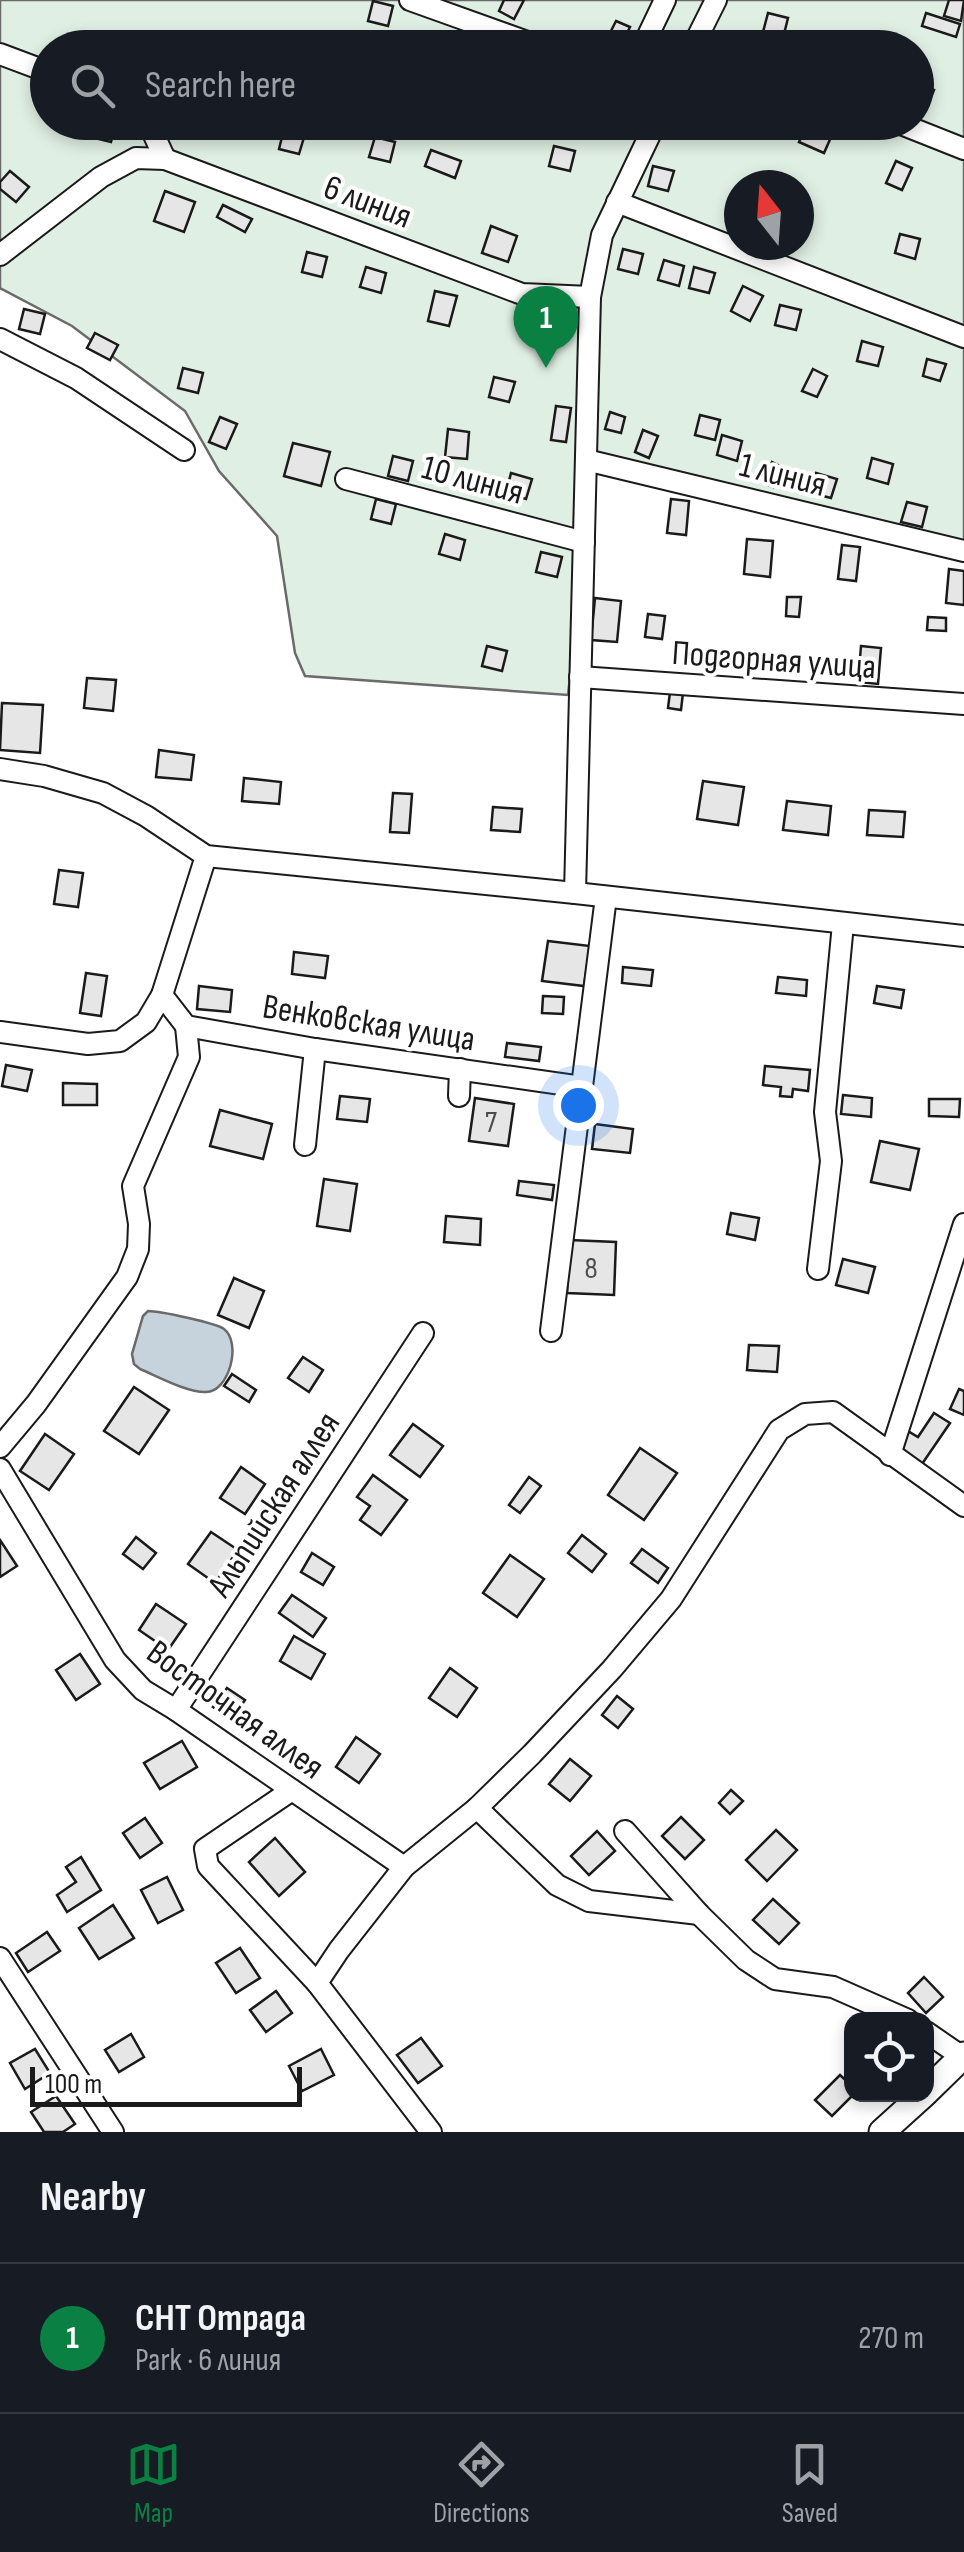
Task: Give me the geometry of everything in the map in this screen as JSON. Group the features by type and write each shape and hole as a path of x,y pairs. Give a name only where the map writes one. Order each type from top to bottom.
{"main road":[{"path":"934,2085 964,2057"},
{"path":"882,2132 916,2102"}],"street":[{"path":"410,0 494,30"},
{"path":"650,30 664,0"},
{"path":"703,30 716,0"},
{"path":"0,54 30,65"},
{"path":"934,137 964,149"},
{"path":"0,255 101,176 136,158 165,160 156,140"},
{"path":"574,893 590,297 602,235 647,140"},
{"name":"6 линия","path":"165,160 522,294 590,297"},
{"path":"617,202 964,337"},
{"path":"0,339 76,378 184,450"},
{"name":"1 линия","path":"586,460 964,551"},
{"name":"10 линия","path":"346,479 584,542"},
{"name":"Подгорная улица","path":"580,677 964,704"},
{"path":"0,770 44,776 103,792 206,856 964,936"},
{"path":"0,1032 88,1044 120,1041 146,1022 162,995 206,856"},
{"path":"550,1332 606,897"},
{"path":"818,1269 831,1161 825,1112 843,924"},
{"path":"0,1448 128,1277 138,1249 132,1186 188,1057 186,1026 162,995"},
{"name":"Венковская улица","path":"186,1026 582,1088"},
{"path":"305,1144 315,1049"},
{"path":"458,1096 460,1069"},
{"path":"890,1454 964,1224"},
{"name":"Альпийская аллея","path":"176,1710 423,1333"},
{"path":"317,1983 404,1867 476,1808 532,1754 671,1599 779,1430 805,1414 833,1412 964,1506"},
{"name":"Восточная аллея","path":"0,1469 115,1660 143,1690 404,1867"},
{"path":"292,1790 205,1850 208,1866 317,1983 431,2132"},
{"path":"476,1808 557,1886 590,1901 699,1914"},
{"path":"624,1831 699,1914 746,1960 775,1980 833,1987 890,2012"},
{"path":"0,1958 113,2132"},
{"path":"934,2037 964,2057"}],"green space":[{"path":"0,0 964,0 964,557 593,466 568,695 305,676 295,653 277,536 219,471 185,411 72,326 0,288"}],"shaded area":[{"path":"148,1311 224,1329 232,1355 221,1384 206,1392 190,1390 134,1364 132,1354"}],"building":[{"path":"504,0 524,0 514,19 499,11"},
{"path":"949,0 964,0 961,21 944,16"},
{"path":"373,1 393,6 388,26 368,21"},
{"path":"768,13 788,18 785,30 764,30"},
{"path":"926,13 960,24 956,37 922,26"},
{"path":"616,21 630,27 629,30 612,30"},
{"path":"281,140 303,140 299,154 279,149"},
{"path":"374,140 395,142 390,162 369,157"},
{"path":"800,140 830,140 824,153"},
{"path":"554,146 575,151 570,171 549,166"},
{"path":"431,150 461,161 455,178 425,166"},
{"path":"896,161 912,168 902,190 886,183"},
{"path":"653,166 674,171 668,191 648,186"},
{"path":"10,171 29,187 16,202 0,189 0,182"},
{"path":"165,191 195,202 184,232 154,221"},
{"path":"223,205 252,219 245,232 217,217"},
{"path":"491,226 517,236 508,262 482,253"},
{"path":"900,234 920,239 915,259 895,253"},
{"path":"623,249 643,254 638,274 618,269"},
{"path":"307,252 327,257 322,277 302,272"},
{"path":"664,260 684,266 679,286 658,280"},
{"path":"366,267 386,273 381,293 360,287"},
{"path":"694,267 715,273 709,293 689,288"},
{"path":"743,286 763,296 750,321 731,311"},
{"path":"435,291 457,296 449,326 428,321"},
{"path":"780,305 801,310 796,330 775,325"},
{"path":"24,309 45,314 40,334 19,329"},
{"path":"95,333 118,345 110,360 87,348"},
{"path":"862,341 883,347 878,366 857,361"},
{"path":"927,359 946,364 940,381 923,376"},
{"path":"183,368 203,373 198,393 178,388"},
{"path":"813,369 827,376 817,397 802,391"},
{"path":"494,377 515,382 509,402 489,397"},
{"path":"556,406 571,408 566,442 551,440"},
{"path":"610,412 625,417 621,433 605,429"},
{"path":"700,415 720,420 715,440 695,435"},
{"path":"220,417 237,424 226,449 209,442"},
{"path":"448,429 469,432 467,459 445,457"},
{"path":"643,430 658,436 649,458 635,452"},
{"path":"722,435 742,441 737,461 717,455"},
{"path":"293,443 330,452 321,486 284,476"},
{"path":"393,456 413,461 408,481 388,476"},
{"path":"872,458 893,464 888,484 867,478"},
{"path":"772,462 782,467 773,487 763,483"},
{"path":"511,473 532,479 526,499 506,493"},
{"path":"816,473 837,479 831,498 811,493"},
{"path":"376,499 396,504 391,524 371,519"},
{"path":"671,499 689,501 686,535 667,533"},
{"path":"907,502 927,507 922,527 901,522"},
{"path":"445,534 465,540 460,560 439,554"},
{"path":"747,539 773,541 770,577 744,574"},
{"path":"842,545 860,547 856,581 838,579"},
{"path":"541,552 562,557 557,577 536,572"},
{"path":"949,569 964,571 964,605 946,603"},
{"path":"787,597 801,597 799,617 786,616"},
{"path":"595,598 621,601 617,642 591,640"},
{"path":"648,614 665,616 662,639 645,637"},
{"path":"928,617 946,618 946,631 927,630"},
{"path":"487,646 507,651 502,671 482,666"},
{"path":"861,646 881,648 878,684 858,682"},
{"path":"87,678 116,680 113,711 84,708"},
{"path":"670,692 683,693 681,710 668,708"},
{"path":"2,703 43,705 40,753 0,750"},
{"path":"159,750 194,755 191,780 156,777"},
{"path":"244,778 281,782 279,804 242,801"},
{"path":"703,781 744,787 738,825 697,819"},
{"path":"393,793 412,794 409,833 390,832"},
{"path":"787,801 831,806 828,835 783,830"},
{"path":"493,807 522,809 520,832 491,830"},
{"path":"869,810 905,812 903,837 867,835"},
{"path":"59,870 83,873 78,907 54,904"},
{"path":"548,941 590,946 584,986 542,981"},
{"path":"294,952 328,956 325,978 292,974"},
{"path":"623,967 653,970 651,986 622,983"},
{"path":"86,973 107,976 101,1016 80,1013"},
{"path":"778,977 807,980 806,996 776,993"},
{"path":"199,986 232,990 230,1012 197,1009"},
{"path":"877,986 904,990 901,1008 874,1003"},
{"path":"543,996 564,997 563,1014 542,1013"},
{"path":"507,1043 541,1047 539,1061 505,1057"},
{"path":"6,1065 32,1070 27,1091 2,1086"},
{"path":"765,1066 810,1070 808,1091 793,1089 792,1097 780,1096 781,1087 763,1085"},
{"path":"63,1083 97,1084 97,1105 63,1105"},
{"path":"843,1095 872,1098 871,1117 841,1114"},
{"path":"340,1096 370,1099 367,1122 337,1119"},
{"path":"475,1098 514,1104 508,1146 469,1141"},
{"path":"929,1099 960,1099 959,1117 929,1116"},
{"path":"220,1110 272,1124 263,1159 210,1146"},
{"path":"595,1124 633,1129 630,1153 592,1149"},
{"path":"880,1141 919,1149 910,1190 871,1182"},
{"path":"324,1179 357,1184 350,1231 317,1226"},
{"path":"519,1181 554,1185 552,1200 517,1195"},
{"path":"731,1213 759,1218 755,1240 727,1234"},
{"path":"446,1216 481,1219 480,1245 444,1242"},
{"path":"569,1240 616,1242 614,1295 567,1293"},
{"path":"843,1259 875,1267 868,1293 836,1285"},
{"path":"234,1278 264,1291 249,1328 218,1315"},
{"path":"749,1345 779,1346 777,1372 747,1370"},
{"path":"303,1357 323,1370 309,1392 288,1378"},
{"path":"232,1374 256,1390 249,1402 224,1386"},
{"path":"134,1387 169,1410 139,1454 104,1431"},
{"path":"959,1389 964,1391 964,1415 950,1409"},
{"path":"934,1413 950,1423 922,1464 895,1446 906,1430 918,1437"},
{"path":"413,1424 443,1446 420,1477 390,1455"},
{"path":"45,1434 74,1454 49,1490 20,1471"},
{"path":"640,1448 677,1473 644,1520 608,1495"},
{"path":"241,1467 265,1484 245,1514 220,1498"},
{"path":"373,1475 407,1500 381,1535 360,1520 370,1506 357,1497"},
{"path":"529,1477 541,1486 520,1513 509,1505"},
{"path":"211,1532 238,1550 215,1583 188,1564"},
{"path":"582,1535 606,1554 592,1572 568,1553"},
{"path":"136,1537 156,1553 143,1569 123,1554"},
{"path":"0,1540 17,1566 0,1577"},
{"path":"642,1549 668,1568 658,1583 631,1563"},
{"path":"312,1553 334,1567 323,1585 301,1572"},
{"path":"510,1555 544,1579 517,1617 483,1593"},
{"path":"292,1595 326,1618 313,1637 279,1613"},
{"path":"156,1604 186,1624 168,1650 139,1630"},
{"path":"294,1636 325,1654 311,1679 280,1661"},
{"path":"80,1654 100,1684 76,1700 56,1670"},
{"path":"450,1668 477,1688 457,1717 429,1698"},
{"path":"227,1688 245,1700 231,1720 213,1707"},
{"path":"617,1696 633,1709 618,1728 602,1715"},
{"path":"356,1737 380,1754 359,1783 336,1767"},
{"path":"182,1741 197,1767 160,1789 144,1763"},
{"path":"570,1759 591,1776 570,1801 549,1784"},
{"path":"731,1790 743,1801 730,1814 719,1803"},
{"path":"681,1817 704,1840 685,1859 662,1836"},
{"path":"145,1818 162,1843 140,1858 123,1833"},
{"path":"776,1830 797,1850 767,1881 746,1860"},
{"path":"597,1831 615,1851 589,1875 571,1856"},
{"path":"275,1838 305,1872 279,1896 249,1862"},
{"path":"81,1857 101,1890 67,1912 57,1895 76,1882 66,1867"},
{"path":"167,1877 183,1910 158,1923 141,1890"},
{"path":"773,1899 799,1923 779,1944 753,1920"},
{"path":"113,1905 134,1938 99,1959 79,1928"},
{"path":"47,1932 60,1951 28,1972 16,1953"},
{"path":"240,1948 260,1978 236,1993 216,1963"},
{"path":"924,1977 943,1997 925,2012 908,1993"},
{"path":"276,1991 292,2013 266,2032 250,2010"},
{"path":"131,2034 144,2057 119,2072 105,2050"},
{"path":"421,2038 442,2066 418,2083 397,2055"},
{"path":"35,2049 50,2073 25,2089 10,2063"},
{"path":"321,2049 334,2075 302,2091 289,2066"},
{"path":"840,2075 844,2079 846,2102 832,2116 815,2100"},
{"path":"56,2096 75,2124 63,2132 44,2132 31,2112"}],"place":[{"name":"СНТ Отрада","path":"546,368"}]}
